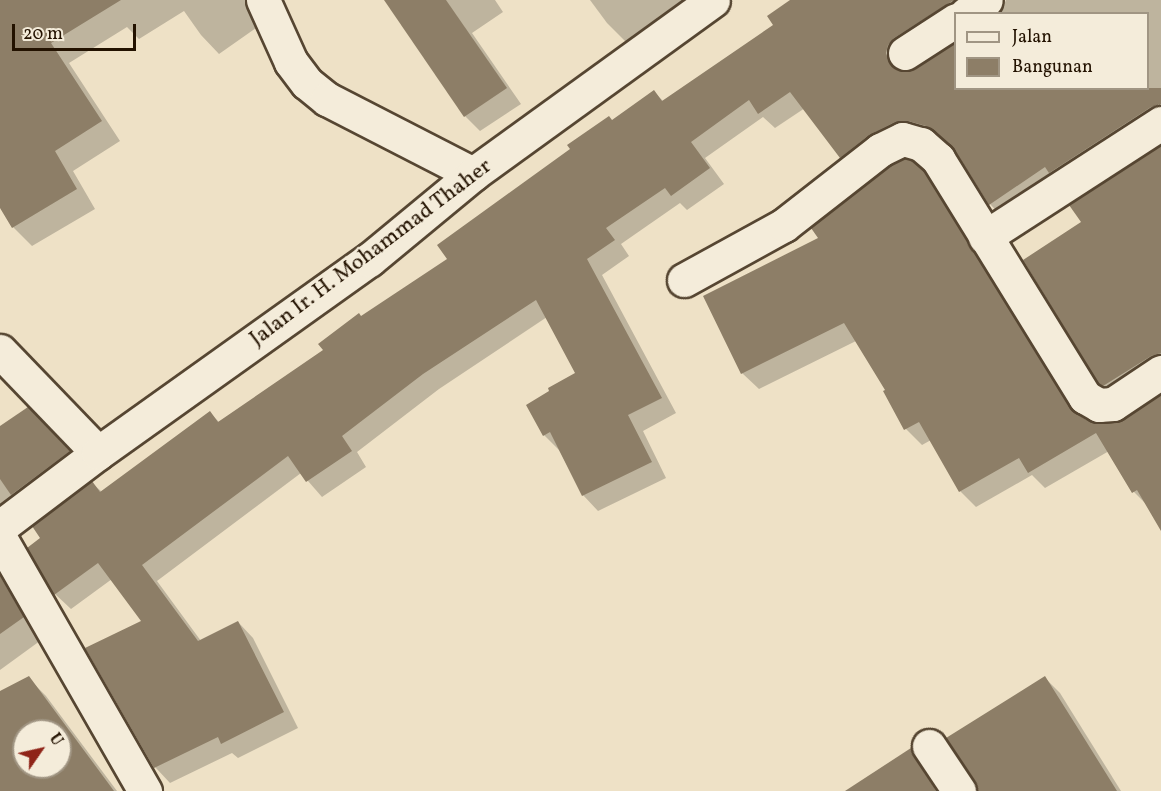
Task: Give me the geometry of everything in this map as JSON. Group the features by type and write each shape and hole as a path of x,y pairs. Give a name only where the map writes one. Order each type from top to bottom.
{"street":[{"path":"263,0 291,62 307,83 327,99 473,174"},
{"name":"Jalan Ir. H. Mohammad Thaher","path":"0,527 98,453 369,260 473,174 713,0"},
{"path":"969,12 986,0"},
{"path":"905,53 954,21"},
{"path":"985,237 1161,123"},
{"path":"684,280 784,225 880,150 903,139 921,144 938,159 1085,397 1099,405 1113,404 1161,372"},
{"path":"0,351 98,453"},
{"path":"0,538 145,791"},
{"path":"928,746 959,791"}],"building":[{"path":"0,0 121,0 51,43 102,121 55,151 77,189 12,228 0,208"},
{"path":"384,0 446,0 507,88 464,117"},
{"path":"790,0 954,0 894,38 888,45 886,53 890,64 897,70 907,72 954,44 954,90 1149,90 1149,88 1161,88 1161,104 1151,107 1049,173 1045,167 989,205 954,149 926,126 908,121 895,122 869,135 840,158 790,92 758,114 749,100 691,142 710,168 671,196 665,188 606,228 615,240 587,259 662,398 628,415 652,462 582,496 550,432 543,436 526,405 549,391 548,388 575,373 536,300 423,374 342,436 352,451 306,482 288,456 142,565 198,641 238,621 284,712 221,744 218,737 154,768 85,648 141,621 98,563 54,595 27,548 40,538 32,526 92,481 100,492 210,411 218,422 323,350 318,344 359,313 361,316 447,259 437,245 570,149 567,145 609,116 612,120 654,90 662,101 773,25 767,16"},
{"path":"1161,145 1161,353 1151,356 1103,386 1098,383 1023,260 1081,222 1069,205"},
{"path":"905,159 912,161 924,171 1075,413 1090,422 1115,423 1161,395 1161,531 1137,490 1132,493 1096,433 1028,473 1019,458 959,492 919,422 904,430 883,391 885,390 844,323 741,374 703,296 818,238 811,228 890,166"},
{"path":"28,407 70,451 11,495 0,479 0,426"},
{"path":"0,576 24,617 0,634"},
{"path":"29,676 61,719 12,719 12,779 72,779 72,734 114,791 0,791 0,691"},
{"path":"1045,676 1117,791 978,791 975,781 946,738"},
{"path":"911,748 936,791 845,791"}]}
